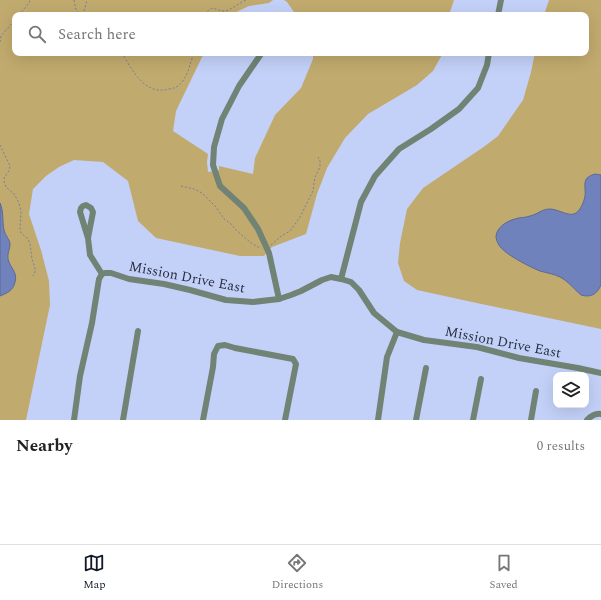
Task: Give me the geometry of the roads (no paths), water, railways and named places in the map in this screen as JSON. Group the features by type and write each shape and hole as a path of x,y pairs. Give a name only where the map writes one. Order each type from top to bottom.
{"street":[{"path":"499,12 501,0"},
{"path":"260,56 239,86 222,119 214,147 213,165 220,186 244,208 258,229 269,253 279,299"},
{"path":"341,279 361,202 375,176 399,149 459,109 478,88 489,56"},
{"path":"74,420 80,376 92,323 99,279 102,274 90,255 88,238"},
{"name":"Mission Drive East","path":"102,274 108,272 129,278 190,290 226,300 254,302 279,299 302,291 322,280 331,277 341,279 351,282 359,290 374,313 397,332 424,340 477,347 519,358 578,368 601,374"},
{"path":"123,420 138,331"},
{"path":"378,420 387,357 397,332"},
{"path":"203,420 214,354 218,346 225,345 294,359 296,364 284,420"},
{"path":"416,420 426,368"},
{"path":"473,420 481,379"},
{"path":"531,420 536,391"},
{"path":"587,420 591,416 601,414"}],"water":[{"path":"595,174 601,175 601,285 598,291 591,296 585,296 581,295 560,277 540,271 506,252 499,245 496,236 500,227 517,218 526,217 550,209 572,214 576,213 584,198 586,180"},
{"path":"0,203 5,234 10,242 8,259 15,273 16,279 11,290 0,296"}]}
